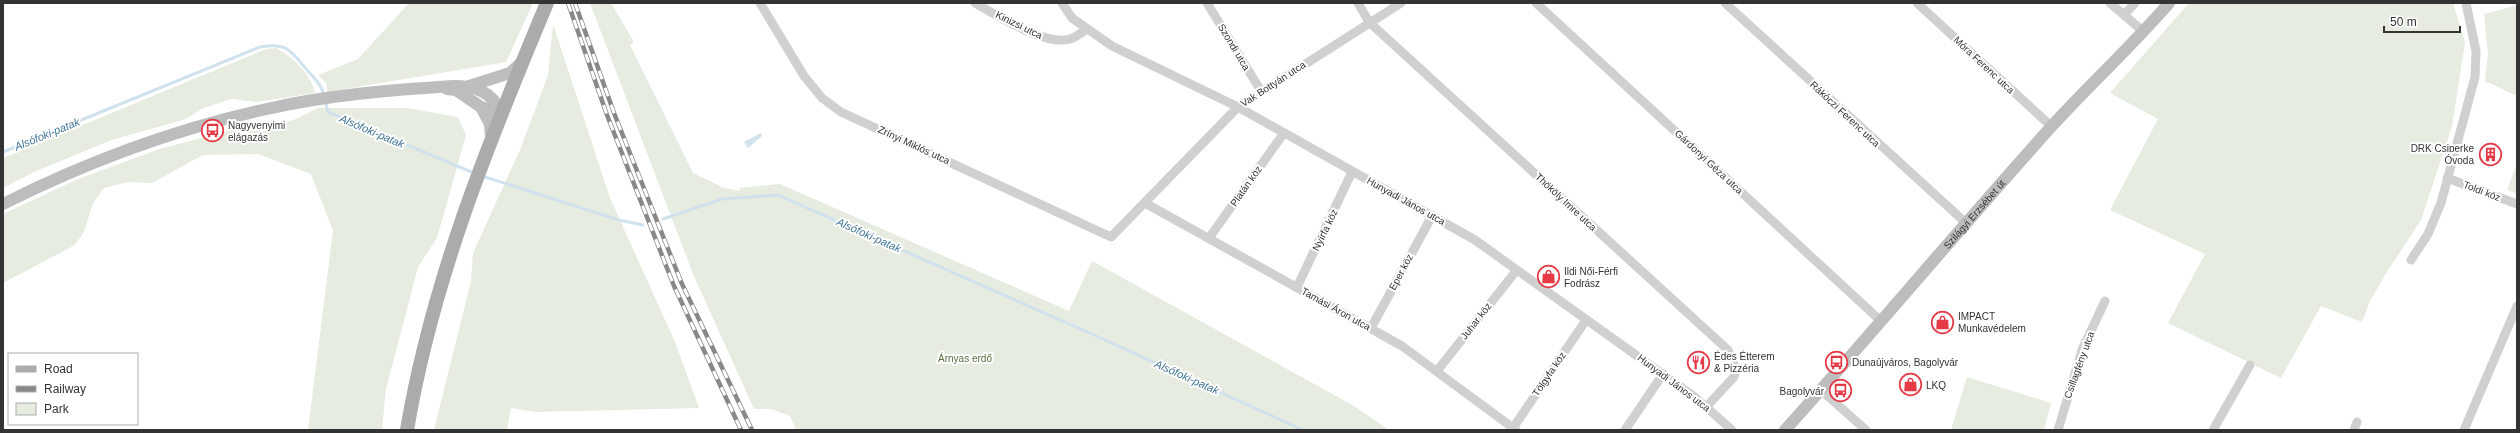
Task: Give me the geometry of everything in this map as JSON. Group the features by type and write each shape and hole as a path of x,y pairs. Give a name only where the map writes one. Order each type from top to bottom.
{"main road":[{"path":"407,430 441,283 478,172 547,3"}],"street":[{"name":"Zrínyi Miklós utca","path":"760,3 804,76 822,98 841,112 1111,237"},
{"name":"Kinizsi utca","path":"975,3 1037,35 1054,40 1072,39 1086,30"},
{"name":"Hunyadi János utca","path":"1062,3 1072,18 1086,30 1112,46 1238,107 1475,240 1516,271 1663,374 1706,407 1732,430"},
{"name":"Szondi utca","path":"1207,3 1260,91"},
{"name":"Thököly Imre utca","path":"1358,3 1370,22 1728,350 1735,365 1734,377 1706,407"},
{"name":"Vak Bottyán utca","path":"1111,237 1238,107 1260,91 1401,3"},
{"name":"Gárdonyi Géza utca","path":"1536,3 1882,322"},
{"name":"Rákóczi Ferenc utca","path":"1725,3 1966,223"},
{"name":"Móra Ferenc utca","path":"1917,3 2052,127"},
{"path":"2110,3 2144,32"},
{"path":"2124,15 2135,3"},
{"name":"Szilágyi Erzsébet út","path":"1786,430 1882,322 1966,223 2052,127 2144,32 2169,3"},
{"path":"2411,260 2428,234 2447,178 2475,77 2476,51 2466,3"},
{"path":"3,204 105,158 185,130 268,108 318,100 438,87 468,86 510,73 523,61"},
{"path":"468,86 486,92 496,102 501,113"},
{"path":"438,87 456,90 481,107 501,113"},
{"path":"481,107 490,124 491,138"},
{"name":"Platán köz","path":"1209,238 1284,133"},
{"name":"Nyírfa köz","path":"1297,287 1352,172"},
{"name":"Toldi köz","path":"2447,178 2517,204"},
{"name":"Tamási Áron utca","path":"1145,203 1402,346 1515,429"},
{"name":"Eper köz","path":"1371,328 1432,216"},
{"name":"Juhar köz","path":"1436,371 1516,271"},
{"name":"Csillagfény utca","path":"2058,430 2082,350 2104,301"},
{"path":"2464,430 2517,306"},
{"name":"Tölgyfa köz","path":"1515,429 1586,320"},
{"path":"2213,430 2250,365"},
{"path":"1625,430 1663,374"},
{"path":"1822,390 1861,428"}],"green space":[{"path":"409,3 533,3 506,62 327,92 327,84 318,75 358,59"},
{"name":"Árnyas erdő","path":"590,3 611,3 634,42 630,45 693,173 724,188 740,191 740,188 780,184 1069,311 1092,261 1354,406 1389,430 796,430 790,416 771,409 754,409 693,274"},
{"path":"2189,3 2453,3 2465,42 2452,126 2421,220 2385,275 2370,301 2362,322 2321,306 2281,378 2168,323 2205,254 2110,210 2158,119 2110,93"},
{"path":"2517,5 2517,96 2485,81 2488,54 2484,14"},
{"path":"553,24 610,198 675,342 699,408 536,412 511,408 507,430 434,430 471,281 473,253 520,150 548,75"},
{"path":"276,48 289,56 301,67 310,80 315,93 256,102 232,99 203,108 186,119 112,140 36,171 3,188 3,158 266,49"},
{"path":"318,108 407,108 458,117 466,135 437,238 418,267 386,389 382,430 308,430 333,231 311,174 258,154 203,155 152,183 128,182 104,188 93,203 84,232 75,245 3,283 3,214 78,179 160,149 242,127 269,128 296,119"},
{"path":"2517,163 2517,194 2507,190"},
{"path":"1967,377 2051,403 2044,430 1951,430"}],"water":[{"path":"761,133 762,136 748,148 744,142"}],"waterway":[{"name":"Alsófoki-patak","path":"3,152 260,47 276,46 283,47 288,50 317,81 324,95"},
{"name":"Alsófoki-patak","path":"325,100 328,112 474,173"},
{"name":"Alsófoki-patak","path":"482,176 619,220 643,225"},
{"name":"Alsófoki-patak","path":"663,219 722,199 778,195 1069,324"},
{"name":"Alsófoki-patak","path":"1072,325 1303,430"}],"railway":[{"path":"568,3 607,115 674,286 741,430"},
{"path":"575,3 614,113 682,284 752,430"}],"place":[{"name":"Nagyvenyimi elágazás","path":"213,131"},
{"name":"DRK Csiperke Óvoda","path":"2490,154"},
{"name":"Ildi Női-Férfi Fodrász","path":"1549,277"},
{"name":"IMPACT Munkavédelem","path":"1943,322"},
{"name":"Édes Étterem & Pizzéria","path":"1698,362"},
{"name":"Dunaújváros, Bagolyvár","path":"1836,362"},
{"name":"LKQ","path":"1910,385"},
{"name":"Bagolyvár","path":"1840,391"}]}
